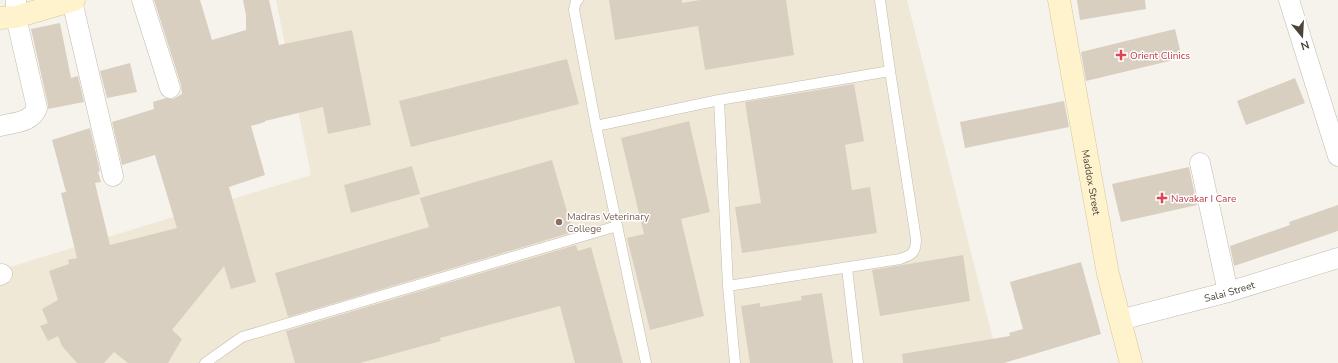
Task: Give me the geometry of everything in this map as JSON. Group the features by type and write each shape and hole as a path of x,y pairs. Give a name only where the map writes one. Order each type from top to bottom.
{"street":[{"path":"0,126 28,119 34,115 37,108 11,12 73,0 113,176"},
{"path":"142,0 170,88"},
{"name":"Maddox Street","path":"1059,0 1108,274 1131,363"},
{"path":"1289,0 1338,156"},
{"path":"1200,163 1228,292"},
{"name":"Salai Street","path":"1120,320 1228,292 1338,258"}],"lane":[{"path":"576,0 574,10 596,126 646,363"},
{"path":"728,286 900,259 914,253 916,239 880,0"},
{"path":"596,126 719,100 890,71"},
{"path":"719,100 728,286 736,363"},
{"path":"205,363 242,337 617,226"},
{"path":"847,268 858,363"}],"shaded area":[{"name":"Madras Veterinary College","path":"276,0 907,0 999,363 0,363 0,270 311,175"}],"building":[{"path":"154,0 200,0 212,40 246,30 246,15 243,0 269,0 279,45 352,30 371,125 328,134 323,107 265,121 251,126 265,175 229,187 256,282 231,289 224,266 172,330 182,339 168,363 128,363 114,352 104,363 77,363 62,346 58,336 48,341 40,326 48,323 42,309 58,300 49,271 69,264 68,260 77,258 61,193 66,192 52,140 90,128 100,171 98,172 101,182 95,183 110,245 177,228 155,155 122,165 112,122 154,109 153,102 166,98 173,99 182,94 181,85"},
{"path":"609,0 682,0 682,3 700,0 786,0 794,55 705,70 698,26 615,40"},
{"path":"1077,0 1145,0 1146,9 1080,20"},
{"path":"60,23 71,78 78,76 84,102 48,109 31,29"},
{"path":"1175,29 1182,58 1086,81 1081,52"},
{"path":"567,59 579,104 411,147 399,101"},
{"path":"130,63 137,92 107,98 100,71"},
{"path":"1295,78 1305,103 1246,125 1237,101"},
{"path":"854,84 864,141 845,145 852,190 870,187 877,233 742,253 735,207 761,203 745,102"},
{"path":"1064,101 1069,127 965,148 960,122"},
{"path":"689,121 710,212 681,219 704,316 650,330 627,238 644,234 621,138"},
{"path":"552,160 573,232 288,317 275,273 429,227 420,198"},
{"path":"412,166 420,194 351,213 344,185"},
{"path":"1189,167 1197,205 1121,222 1112,184"},
{"path":"1338,205 1338,231 1234,266 1230,246 1290,225 1289,222"},
{"path":"576,245 578,251 591,247 623,363 575,363 560,306 440,338 441,341 360,363 295,363 286,331"},
{"path":"963,255 970,301 880,316 872,270"},
{"path":"1081,262 1101,334 1004,363 903,363 902,354 1010,336 1009,333 1023,329 1010,282"},
{"path":"822,293 833,363 750,363 741,306 760,303 760,307 802,300 801,296"}],"place":[{"name":"Orient Clinics","path":"1121,55"},
{"name":"Navakar I Care","path":"1162,198"},
{"name":"Madras Veterinary College","path":"559,222"}]}
